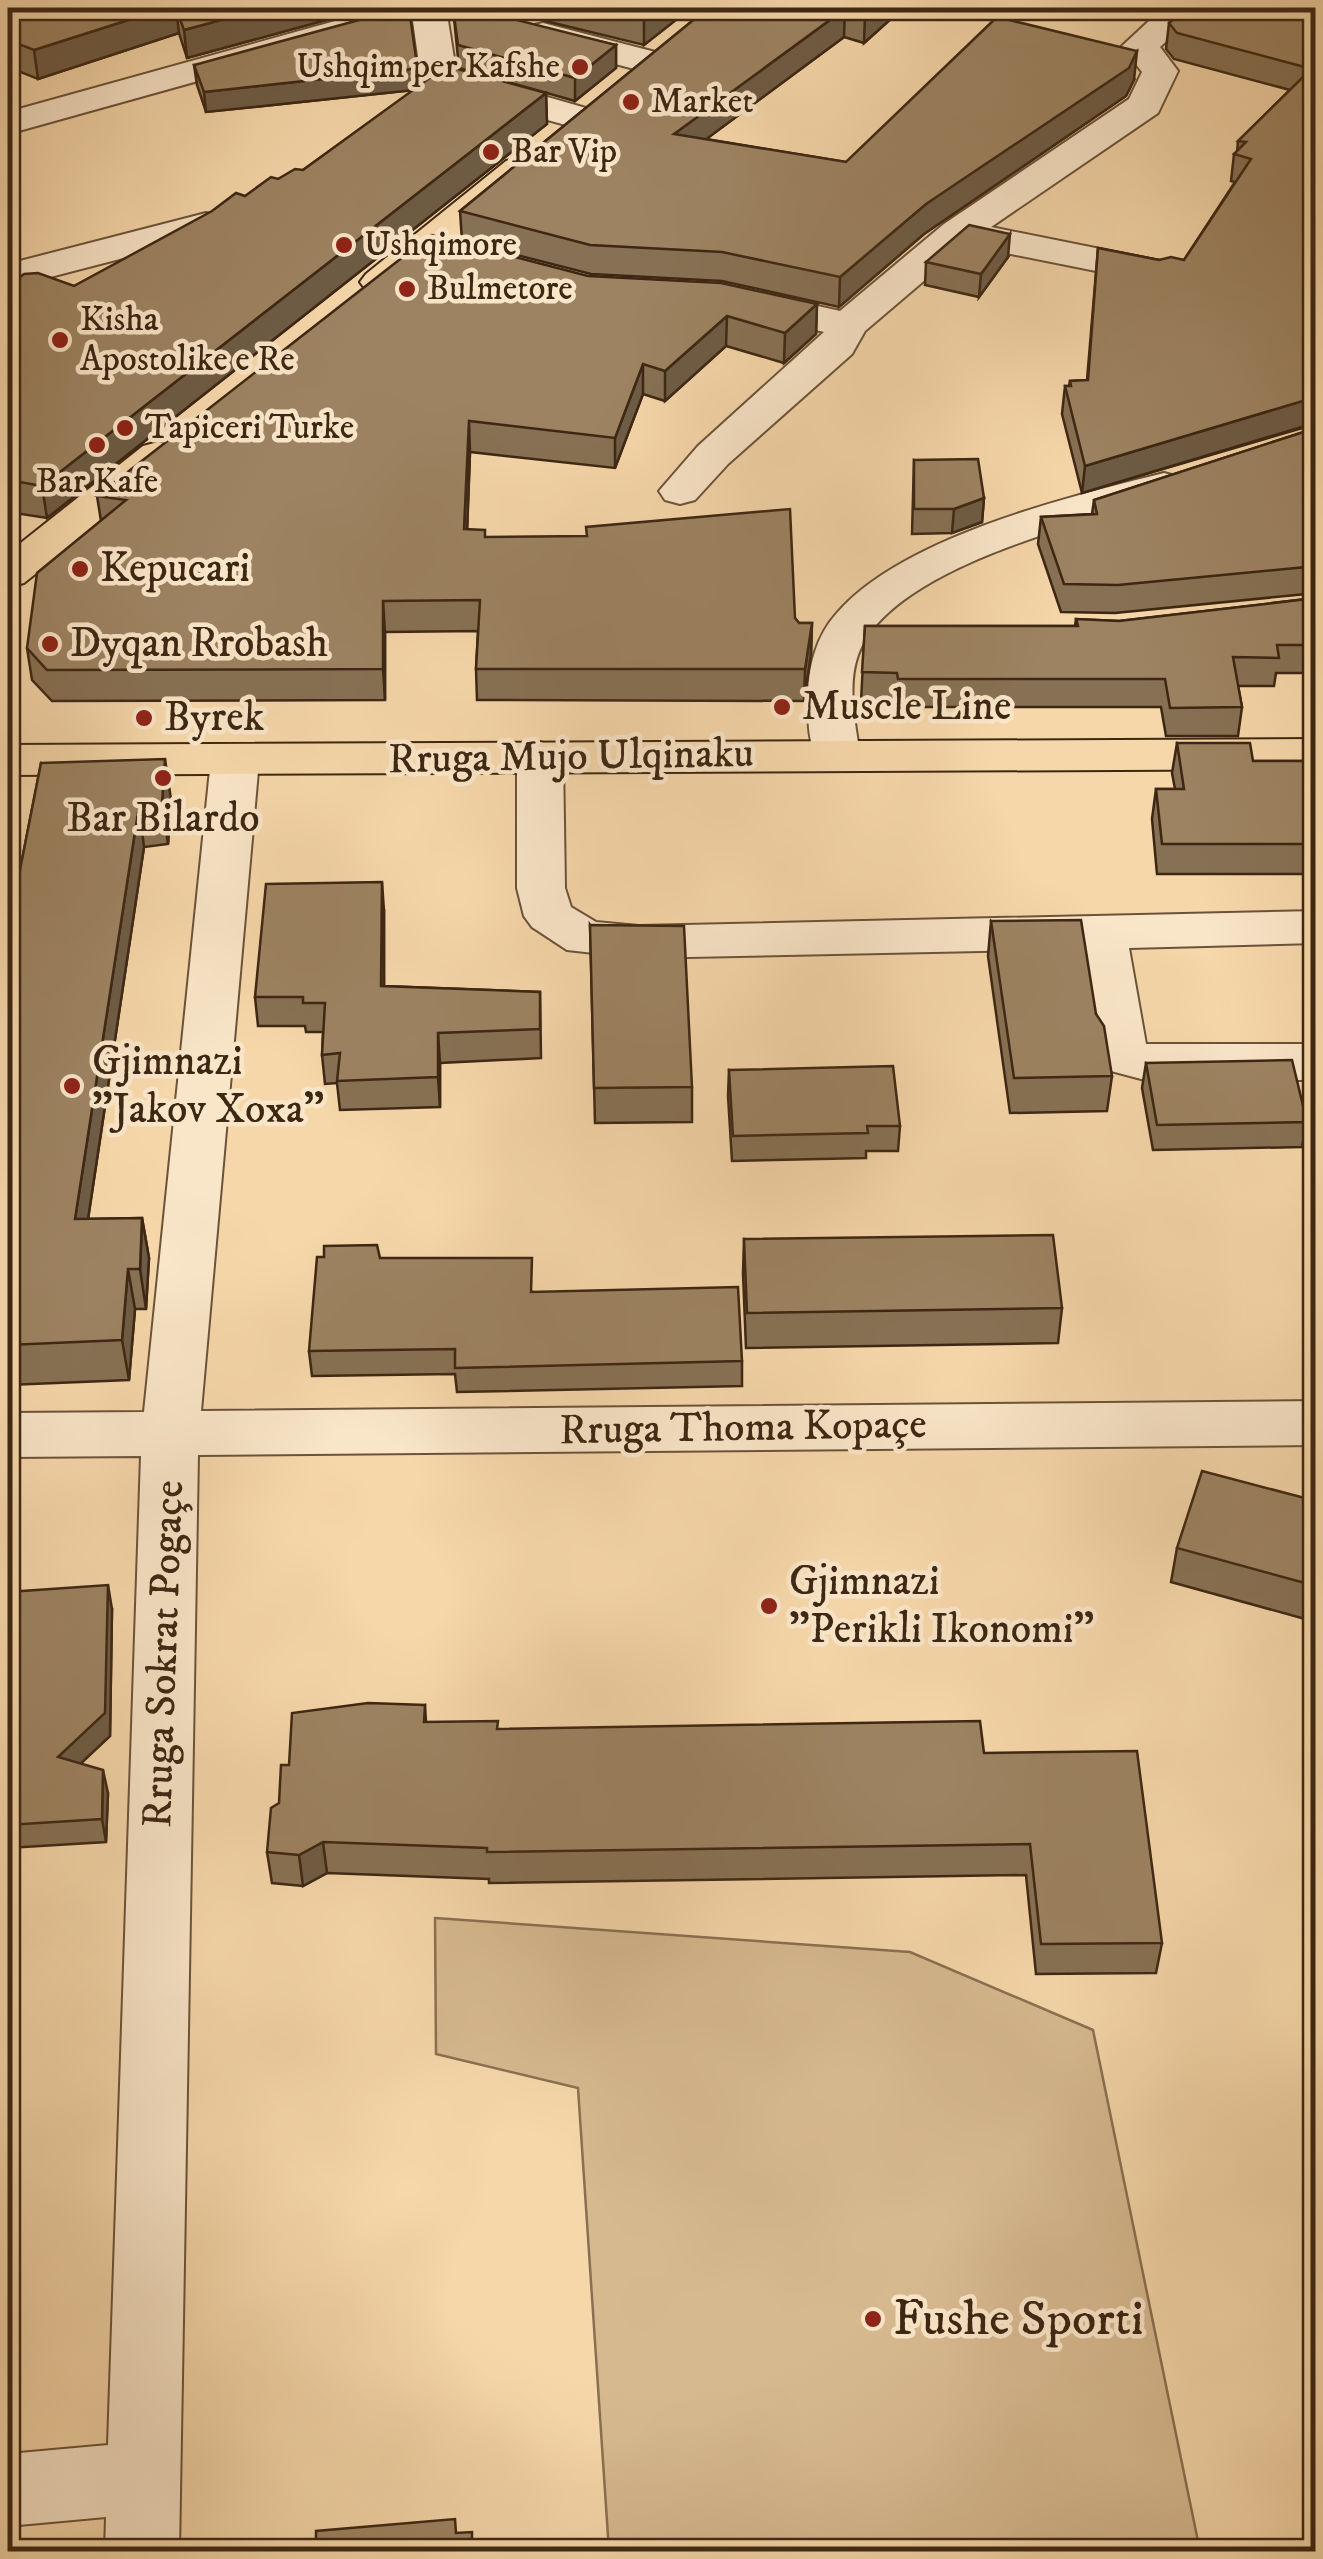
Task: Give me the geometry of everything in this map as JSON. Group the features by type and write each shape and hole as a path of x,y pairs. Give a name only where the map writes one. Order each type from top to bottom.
{"main road":[{"path":"348,306 443,251 580,118 664,51"},
{"path":"14,561 180,438"},
{"name":"Rruga Mujo Ulqinaku","path":"8,760 1316,754"}],"street":[{"path":"8,123 420,8"},
{"path":"680,491 713,455 838,345 848,325 958,232 1145,104 1160,71 1140,46 1184,8"},
{"path":"442,9 439,78 580,118"},
{"path":"516,27 664,51"},
{"path":"8,276 206,226"},
{"path":"958,232 1156,271"},
{"path":"704,296 721,296 848,325"},
{"path":"837,754 829,709 835,655 845,633 874,598 934,563 1042,524 1206,473"},
{"path":"845,633 902,630"},
{"path":"540,757 541,888 550,916 585,938 639,942 1316,927"},
{"name":"Rruga Sokrat Pogaçe","path":"142,2552 170,1433 235,760"},
{"path":"1102,932 1122,1049 1129,1058 1145,1062 1316,1062"},
{"name":"Rruga Thoma Kopaçe","path":"8,1435 1316,1423"},
{"path":"8,2490 142,2478"}],"shaded area":[{"name":"Fushe Sporti","path":"435,1918 910,1952 1093,2030 1200,2551 609,2551 578,2088 436,2054"}],"building":[{"path":"8,8 166,8 34,50 8,40"},
{"path":"176,8 265,8 184,30"},
{"path":"409,8 416,58 422,68 204,92 194,65"},
{"path":"453,8 469,8 616,45 575,78 458,45"},
{"path":"606,8 656,8 644,17"},
{"path":"708,8 873,8 865,15 845,9 674,134 846,162 997,17 1137,51 1129,68 926,204 840,277 722,252 590,245 460,211"},
{"path":"1188,8 1316,8 1316,70 1177,33 1169,23"},
{"path":"446,66 546,93 42,486 8,480 8,286 24,274 38,273 74,286 212,211 236,193 245,196 271,177 278,179 295,169 303,170"},
{"path":"1316,71 1316,397 1085,466 1065,386 1071,386 1070,381 1088,380 1098,248 1159,260 1184,260 1251,159 1234,154 1246,142 1238,141 1303,77"},
{"path":"969,225 1010,234 981,274 926,262"},
{"path":"431,235 588,276 721,283 817,304 785,333 727,316 665,371 643,364 615,438 469,421 464,529 485,530 485,537 587,536 586,527 790,509 795,618 799,623 812,623 805,669 476,669 480,600 383,601 383,669 47,670 27,648 37,573 126,500 97,496"},
{"path":"1316,428 1316,566 1118,585 1064,584 1041,517 1097,514 1094,500"},
{"path":"978,459 984,498 954,509 914,509 914,460"},
{"path":"1316,598 1316,645 1277,645 1279,658 1233,657 1242,707 1170,708 1165,679 898,679 897,673 862,672 865,626 1078,626 1076,619 1119,621"},
{"path":"1177,743 1250,743 1253,761 1316,761 1316,844 1162,844 1156,789 1184,789"},
{"path":"165,759 162,804 139,806 75,1219 142,1218 140,1269 128,1269 122,1340 8,1345 8,931 41,763"},
{"path":"382,882 381,986 540,992 540,1029 438,1033 438,1077 337,1081 340,1053 322,1055 325,1003 303,1003 303,997 255,997 266,884"},
{"path":"1081,920 1096,1014 1104,1026 1112,1076 1014,1078 991,921"},
{"path":"590,925 684,926 692,1087 594,1088"},
{"path":"1292,1060 1307,1122 1157,1125 1146,1063"},
{"path":"893,1066 900,1126 867,1126 868,1133 733,1136 729,1070"},
{"path":"1053,1235 1062,1308 747,1313 744,1239"},
{"path":"377,1245 380,1258 532,1258 531,1292 738,1287 742,1361 455,1368 455,1349 309,1351 317,1257 324,1257 324,1246"},
{"path":"1202,1471 1316,1501 1316,1586 1177,1548"},
{"path":"108,1585 105,1713 58,1757 103,1770 102,1819 8,1825 8,1592"},
{"path":"368,1703 425,1705 424,1722 498,1721 497,1729 980,1721 984,1753 1137,1751 1162,1943 1041,1944 1030,1844 487,1852 487,1848 323,1842 299,1855 267,1852 271,1808 279,1803 281,1765 289,1765 292,1713"},
{"path":"455,2519 456,2533 472,2532 472,2552 299,2552 299,2544 316,2542 316,2531"}],"place":[{"name":"Ushqim per Kafshe","path":"580,67"},
{"name":"Market","path":"631,102"},
{"name":"Bar Vip","path":"491,152"},
{"name":"Ushqimore","path":"344,245"},
{"name":"Bulmetore","path":"407,289"},
{"name":"Kisha Apostolike e Re","path":"60,340"},
{"name":"Tapiceri Turke","path":"125,428"},
{"name":"Bar Kafe","path":"97,445"},
{"name":"Kepucari","path":"80,569"},
{"name":"Dyqan Rrobash","path":"50,644"},
{"name":"Muscle Line","path":"782,707"},
{"name":"Byrek","path":"144,718"},
{"name":"Bar Bilardo","path":"163,778"},
{"name":"Gjimnazi \"Jakov Xoxa\"","path":"72,1086"},
{"name":"Gjimnazi \"Perikli Ikonomi\"","path":"769,1606"},
{"name":"Fushe Sporti","path":"873,2319"}]}
